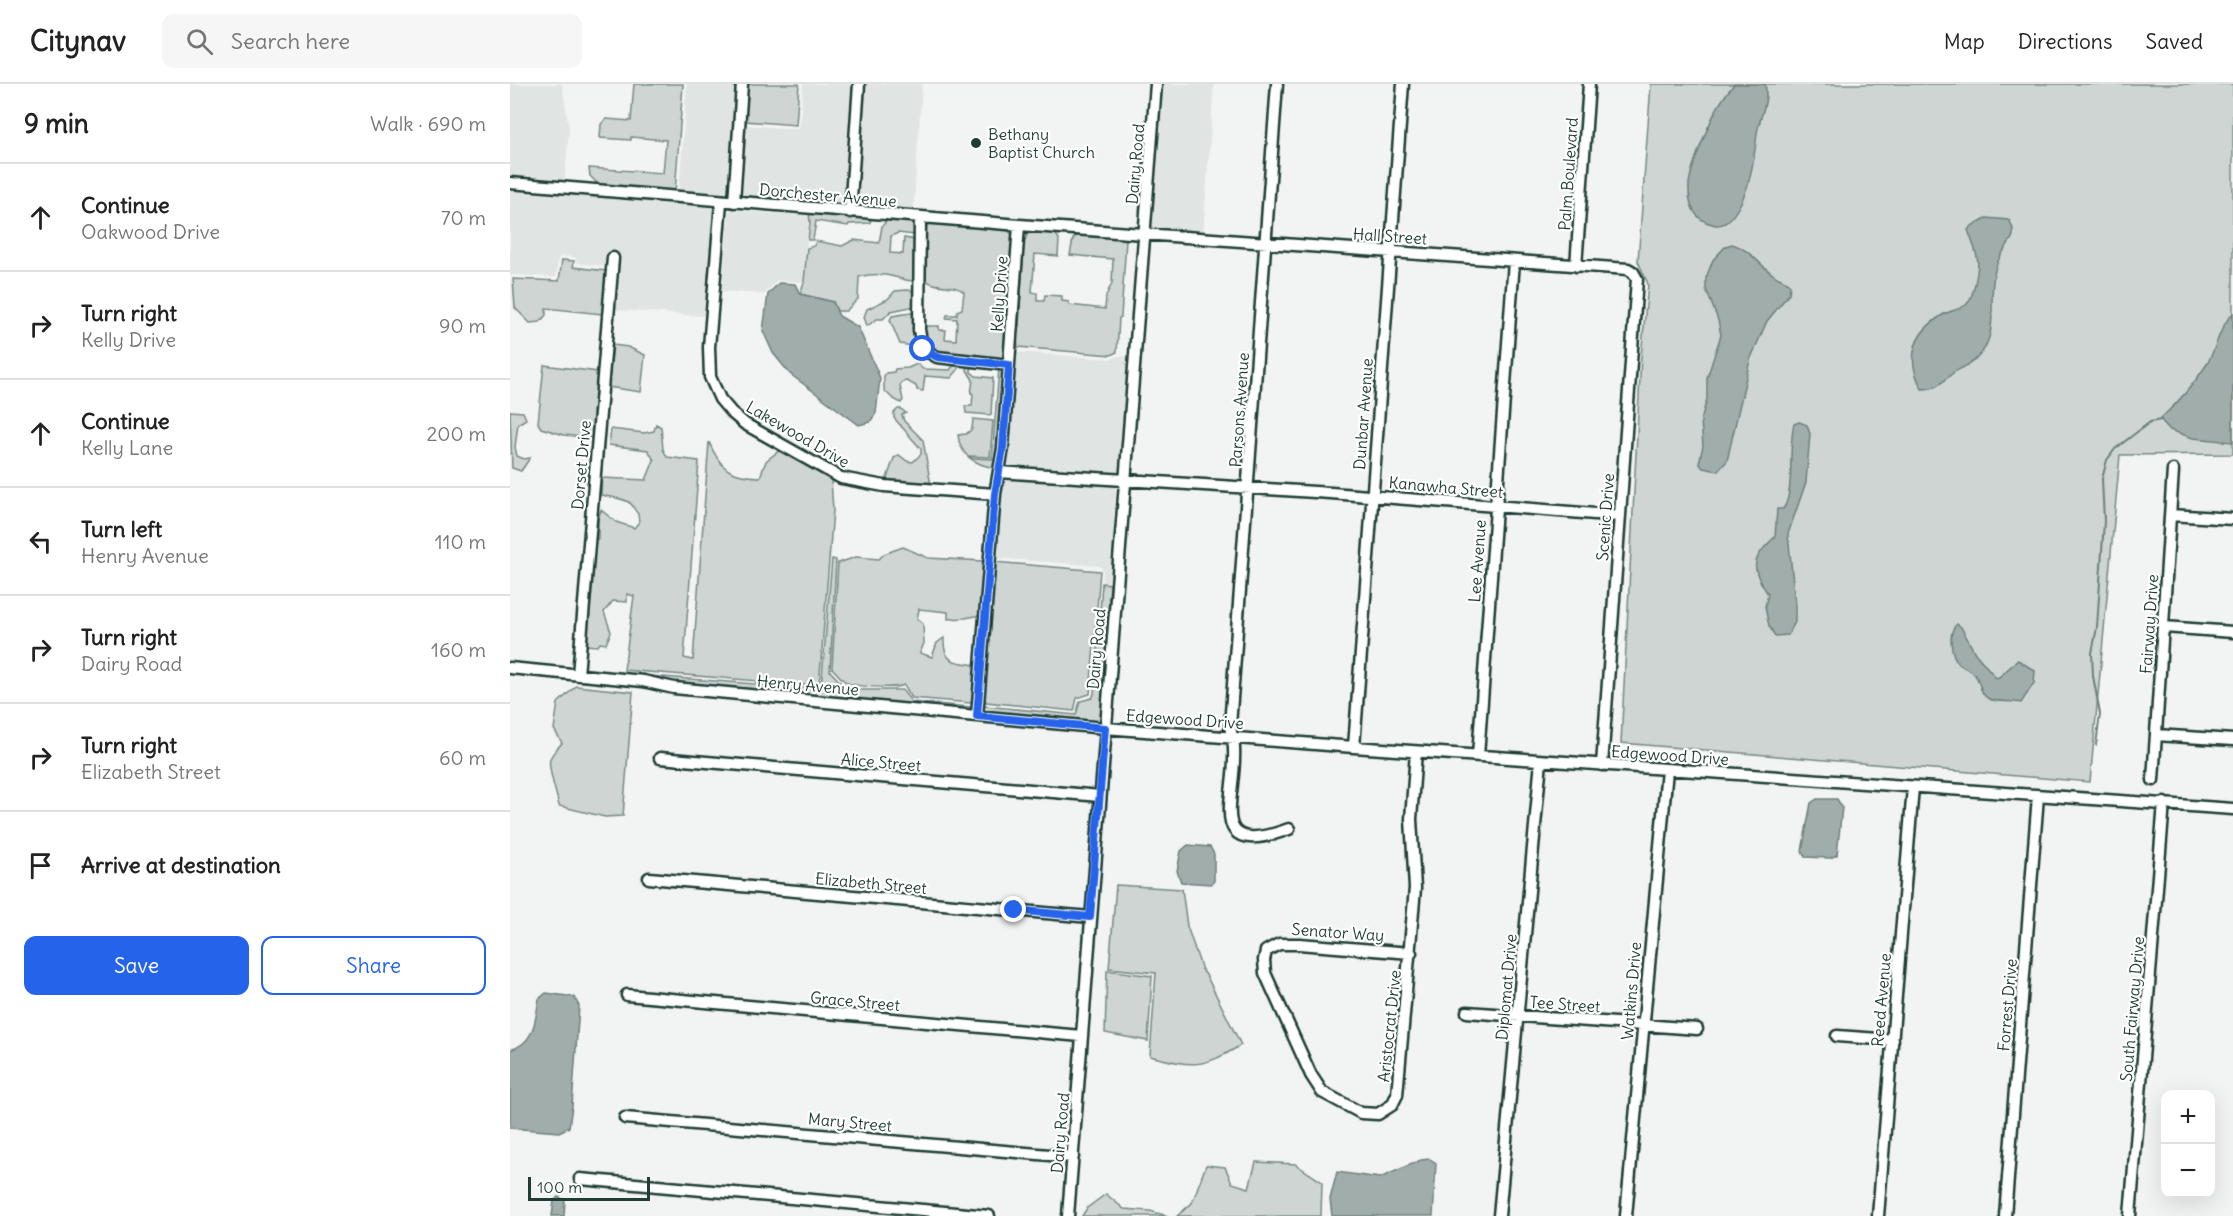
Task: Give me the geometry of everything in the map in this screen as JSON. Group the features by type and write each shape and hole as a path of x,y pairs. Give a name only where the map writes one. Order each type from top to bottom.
{"street":[{"path":"734,202 742,84"},
{"path":"850,212 859,84"},
{"name":"Dairy Road","path":"1068,1216 1156,84"},
{"name":"Parsons Avenue","path":"1277,84 1230,726 1234,749 1229,818 1232,829 1240,835 1270,836 1289,829"},
{"name":"Dunbar Avenue","path":"1354,747 1403,84"},
{"name":"Palm Boulevard","path":"1576,266 1589,84"},
{"name":"Dorchester Avenue","path":"510,183 721,202 1144,234"},
{"name":"Lakewood Drive","path":"721,202 709,347 710,377 720,399 731,412 745,424 841,478 884,486 995,494"},
{"path":"920,217 919,330 923,349 937,357 1009,365"},
{"name":"Kelly Drive","path":"977,716 995,494 1003,448 1020,225"},
{"name":"Hall Street","path":"1144,234 1628,269 1633,272"},
{"name":"Dorset Drive","path":"578,675 613,258"},
{"name":"Lee Avenue","path":"1478,756 1514,261"},
{"name":"Scenic Drive","path":"1602,765 1636,279 1633,272"},
{"name":"Fairway Drive","path":"2153,780 2173,470"},
{"name":"Kanawha Street","path":"999,472 1125,478 1620,516"},
{"path":"2171,515 2233,519"},
{"path":"2163,627 2233,632"},
{"name":"Henry Avenue","path":"510,668 643,681 674,688 1105,728"},
{"name":"Edgewood Drive","path":"1105,728 2233,809"},
{"path":"2156,735 2233,740"},
{"name":"Aristocrat Drive","path":"1266,951 1265,973 1311,1075 1322,1092 1361,1113 1378,1114 1392,1105 1397,1095 1411,953 1415,888 1411,819 1416,752"},
{"name":"Alice Street","path":"660,758 1100,796"},
{"name":"Diplomat Drive","path":"1499,1216 1541,761"},
{"name":"Watkins Drive","path":"1626,1216 1666,770"},
{"name":"Reed Avenue","path":"1878,1216 1913,787"},
{"name":"Forrest Drive","path":"2005,1216 2038,796"},
{"name":"South Fairway Drive","path":"2130,1216 2164,803"},
{"name":"Elizabeth Street","path":"649,878 1090,917"},
{"name":"Senator Way","path":"1266,951 1279,944 1291,944 1411,953"},
{"name":"Grace Street","path":"627,995 1081,1036"},
{"name":"Tee Street","path":"1467,1012 1697,1029"},
{"path":"1837,1036 1893,1040"},
{"name":"Mary Street","path":"625,1118 1073,1157"},
{"path":"580,1179 884,1212 989,1216"}],"shaded area":[{"path":"510,84 562,84 569,130 564,186 679,192 687,84 743,84 744,125 796,129 800,125 803,84 922,84 913,215 728,206 725,209 717,317 606,309 608,268 605,266 577,263 575,257 561,256 558,259 556,277 513,275 510,277"},
{"path":"634,84 683,84 675,192 599,185 590,176 589,168 663,173 666,140 631,137 631,140 600,138 601,124 606,119 631,121"},
{"path":"747,84 799,84 796,125 744,121"},
{"path":"1161,84 1214,84 1203,236 1148,233"},
{"path":"1651,84 2233,84 2233,454 2120,455 2090,782 1621,743 1641,357 1648,284 1638,261"},
{"path":"1734,84 1765,84 1766,97 1746,191 1729,220 1716,225 1700,219 1696,214 1691,204 1689,184 1708,128 1718,106"},
{"path":"729,210 809,216 804,282 777,280 764,294 722,291"},
{"path":"809,212 871,219 870,223 849,224 848,226 816,221 813,240 808,240"},
{"path":"1986,218 2009,220 2013,233 1995,270 1989,339 1977,358 1968,365 1939,384 1922,389 1914,366 1915,346 1919,337 1934,321 1966,305 1970,299 1978,264 1968,230"},
{"path":"888,219 912,222 915,226 915,235 898,233 891,236 890,253 903,254 904,238 915,240 915,281 882,275 859,277 858,299 846,311 837,311 833,302 800,294 804,282 807,248 814,246 816,241 842,246 854,240 879,243 882,226"},
{"path":"929,223 1006,229 1014,236 1005,359 938,352 927,344 924,326 939,326 939,330 946,330 945,339 956,340 957,319 946,318 947,315 957,315 957,311 962,309 964,292 955,287 934,284 924,279 925,230"},
{"path":"1029,232 1055,233 1059,239 1058,256 1035,254 1032,292 1037,293 1037,301 1044,301 1045,295 1062,296 1062,301 1069,302 1069,305 1105,309 1106,296 1112,283 1113,259 1070,255 1073,239 1078,235 1083,235 1126,240 1117,352 1111,355 1018,347 1016,328 1019,326 1024,241"},
{"path":"1732,244 1744,250 1776,277 1790,285 1789,294 1767,321 1750,360 1727,461 1718,471 1703,468 1699,463 1703,446 1701,420 1707,399 1707,378 1721,335 1706,289 1706,278 1713,260 1726,246"},
{"path":"562,260 574,261 573,267 606,271 602,314 546,308 546,315 540,322 530,323 515,308 513,279 559,281"},
{"path":"779,283 795,284 800,294 833,302 839,316 858,327 880,378 876,413 870,422 859,425 790,374 773,353 763,331 768,294"},
{"path":"895,291 916,291 916,306 891,311 883,319 877,319 867,326 864,317 867,309 888,299"},
{"path":"916,313 920,347 900,344 890,320 892,316"},
{"path":"2233,313 2233,442 2193,438 2170,430 2160,419 2202,371 2224,324"},
{"path":"613,345 628,347 645,355 641,392 608,387"},
{"path":"1015,352 1111,359 1118,356 1130,357 1118,486 1116,486 1110,584 1102,583 1103,571 1100,566 995,558 997,483 1006,474"},
{"path":"952,363 959,365 951,378 925,376 923,391 917,390 916,386 907,381 902,382 900,386 903,400 901,403 884,390 884,376 886,373 894,372 895,369 908,368 917,364 923,369 950,370"},
{"path":"968,364 972,364 971,372 976,376 993,378 991,415 966,413 965,406 972,406 973,394 971,393 973,380 967,370"},
{"path":"544,365 598,372 592,438 564,435 541,428 538,423"},
{"path":"999,368 1006,371 996,468 994,468 981,464 970,458 965,454 958,435 966,434 972,429 973,419 993,421 990,457 968,456 992,459"},
{"path":"898,409 906,413 902,415 904,421 923,440 931,486 886,481 894,458 899,455 913,462 921,454 921,449 894,418 894,413"},
{"path":"510,411 523,412 526,419 518,424 515,447 517,456 524,459 530,458 521,471 512,468"},
{"path":"1799,422 1807,425 1810,434 1806,482 1788,534 1795,622 1788,635 1775,636 1769,626 1765,607 1768,594 1758,577 1756,564 1761,551 1775,537 1777,509 1783,509 1787,502 1792,433 1794,424"},
{"path":"656,424 661,427 663,449 667,457 699,461 684,658 693,660 709,442 722,465 734,473 760,477 766,461 780,450 799,459 831,480 833,510 819,686 624,670 634,596 627,594 627,602 613,601 604,612 611,632 606,644 585,645 592,541 598,539 598,519 601,510 616,522 634,528 639,522 638,514 630,503 601,495 602,478 646,480 654,460 648,450 609,445 611,429 644,433 654,431"},
{"path":"903,547 928,558 983,561 981,615 948,619 948,612 919,609 917,619 923,624 924,643 920,653 932,657 937,643 944,638 944,647 948,657 957,662 976,665 971,703 912,698 904,685 884,687 850,684 832,668 838,563 856,557 879,559 884,554"},
{"path":"832,559 836,560 830,671 842,684 854,690 902,690 912,702 971,707 983,703 985,706 1076,715 1080,701 1092,698 1094,694 1102,583 1110,584 1101,722 675,684 637,675 821,689"},
{"path":"994,562 1100,571 1090,694 1077,698 1074,711 986,702 984,695"},
{"path":"1957,624 1961,627 1975,653 1996,678 2018,660 2035,671 2034,683 2021,703 1995,701 1983,694 1975,675 1959,664 1954,655 1951,638"},
{"path":"576,686 633,692 623,816 605,817 559,806 549,763 552,755 562,743 554,729 558,703"},
{"path":"1817,799 1837,799 1842,807 1837,855 1830,858 1805,857 1802,851 1811,803"},
{"path":"1188,845 1210,847 1214,854 1214,881 1211,884 1181,882 1177,871 1181,851"},
{"path":"1116,885 1182,889 1187,926 1202,970 1241,1045 1228,1053 1197,1064 1150,1056 1156,973 1109,968"},
{"path":"1107,970 1152,976 1148,1041 1105,1033"},
{"path":"546,993 574,997 579,1006 569,1127 559,1132 510,1128 510,1050 518,1047 529,1037 535,1023 539,999"},
{"path":"1430,1159 1436,1163 1433,1216 1332,1216 1330,1199 1337,1172 1380,1178 1421,1160"},
{"path":"1256,1162 1295,1164 1322,1182 1321,1216 1177,1216 1192,1203 1206,1165 1225,1167 1232,1183 1249,1188"},
{"path":"1106,1194 1124,1209 1150,1211 1168,1216 1082,1216 1087,1208"},
{"path":"558,1197 565,1200 564,1216 552,1216 554,1201"}],"waterway":[{"path":"2096,745 2100,714 2093,676 2092,653 2097,627 2104,521 2102,479 2107,460 2115,449 2150,422 2161,420"}],"place":[{"name":"Bethany Baptist Church","path":"976,143"}],"route":[{"path":"923,349 937,357 1009,365 1003,448 995,494 977,716 1105,728 1090,917 1014,910"}]}
